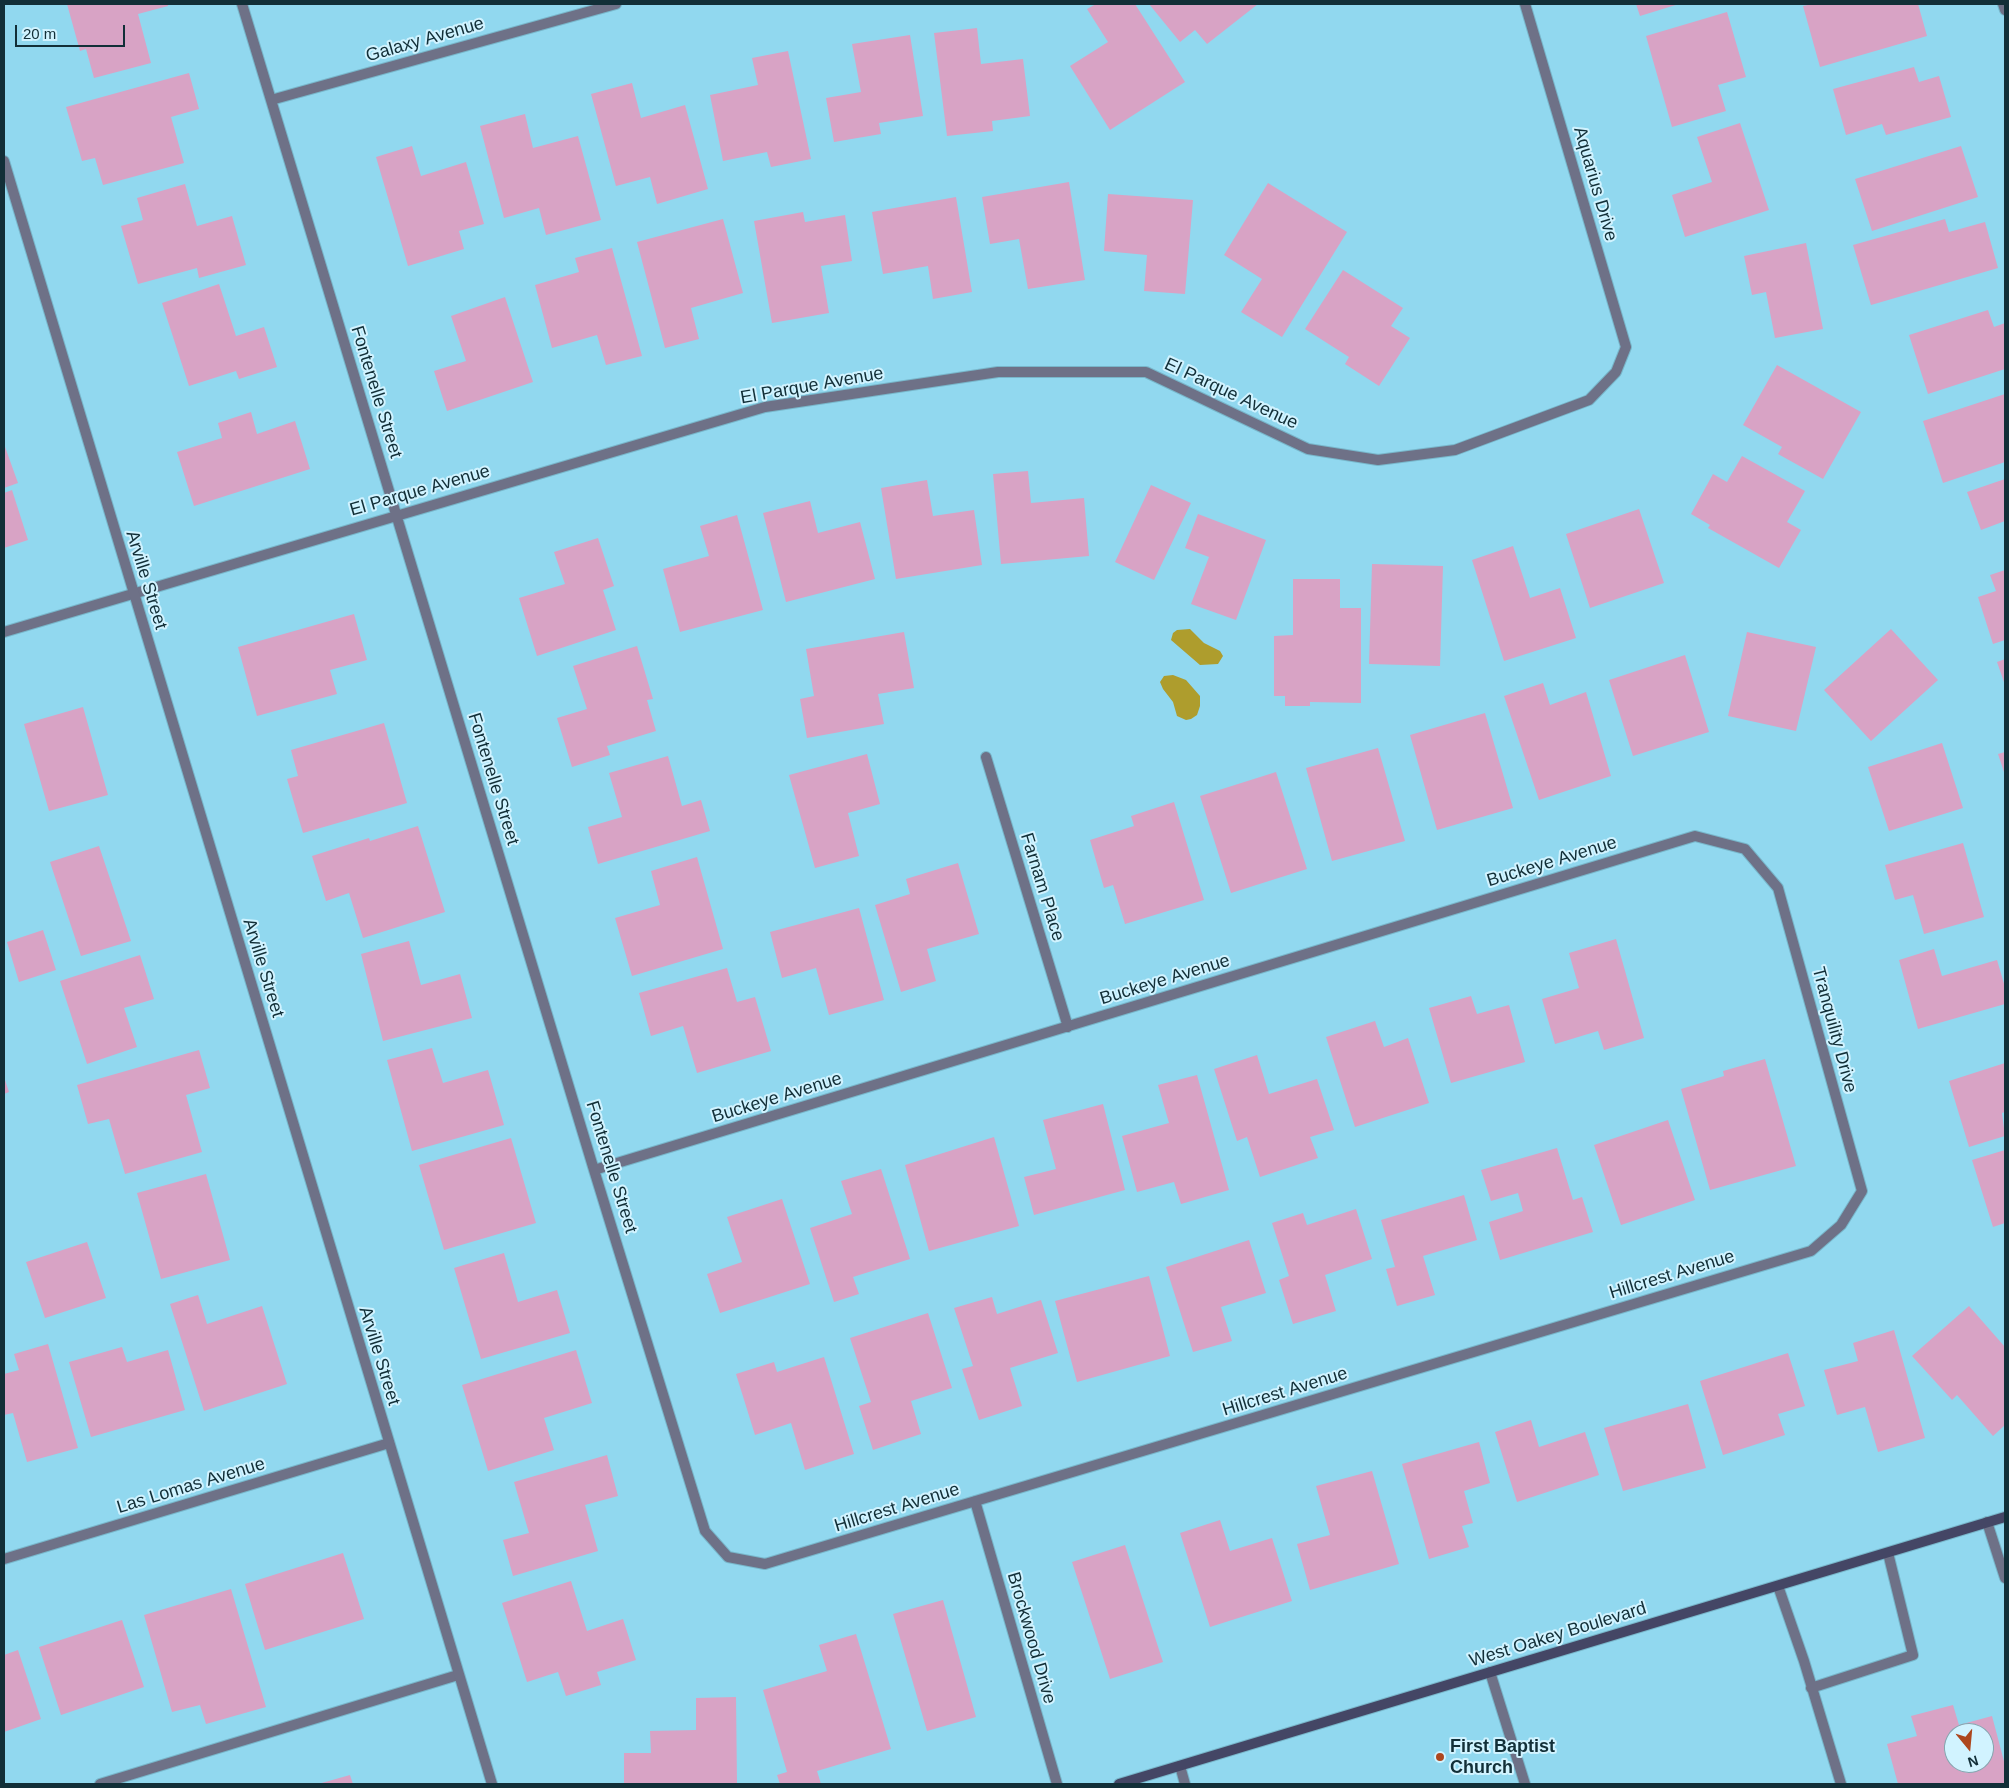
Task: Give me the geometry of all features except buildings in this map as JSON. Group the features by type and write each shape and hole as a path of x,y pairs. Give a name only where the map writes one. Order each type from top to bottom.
{"main road":[{"name":"West Oakey Boulevard","path":"1119,1784 2005,1517"}],"street":[{"name":"Fontenelle Street","path":"242,4 705,1531 728,1556"},
{"name":"Galaxy Avenue","path":"271,100 616,4"},
{"name":"Aquarius Drive","path":"1525,4 1626,347 1616,372"},
{"path":"2003,4 2005,10"},
{"name":"Arville Street","path":"4,162 492,1784"},
{"name":"El Parque Avenue","path":"4,632 765,407 998,372 1146,372 1308,449 1378,460 1455,450 1589,400 1616,372"},
{"name":"Farnam Place","path":"986,757 1068,1027"},
{"name":"Buckeye Avenue","path":"594,1170 1695,836 1745,849"},
{"name":"Tranquility Drive","path":"1745,849 1778,888 1862,1191 1842,1225"},
{"name":"Hillcrest Avenue","path":"728,1556 765,1564 975,1502 1811,1251 1842,1225"},
{"name":"Las Lomas Avenue","path":"4,1560 389,1443"},
{"name":"Brockwood Drive","path":"975,1502 1057,1784"},
{"path":"1987,1522 2005,1578"},
{"path":"1812,1688 1913,1655 1888,1553"},
{"path":"1778,1586 1841,1784"},
{"path":"1490,1672 1525,1784"},
{"path":"100,1784 458,1675"},
{"path":"1180,1766 1185,1784"}],"shaded area":[{"path":"1190,629 1204,643 1220,651 1223,656 1218,664 1200,665 1171,640 1173,633 1177,630"},
{"path":"1173,675 1186,680 1200,696 1200,706 1197,715 1191,719 1186,720 1177,716 1173,702 1160,682 1164,676"}],"place":[{"name":"First Baptist Church","path":"1440,1757"}]}
